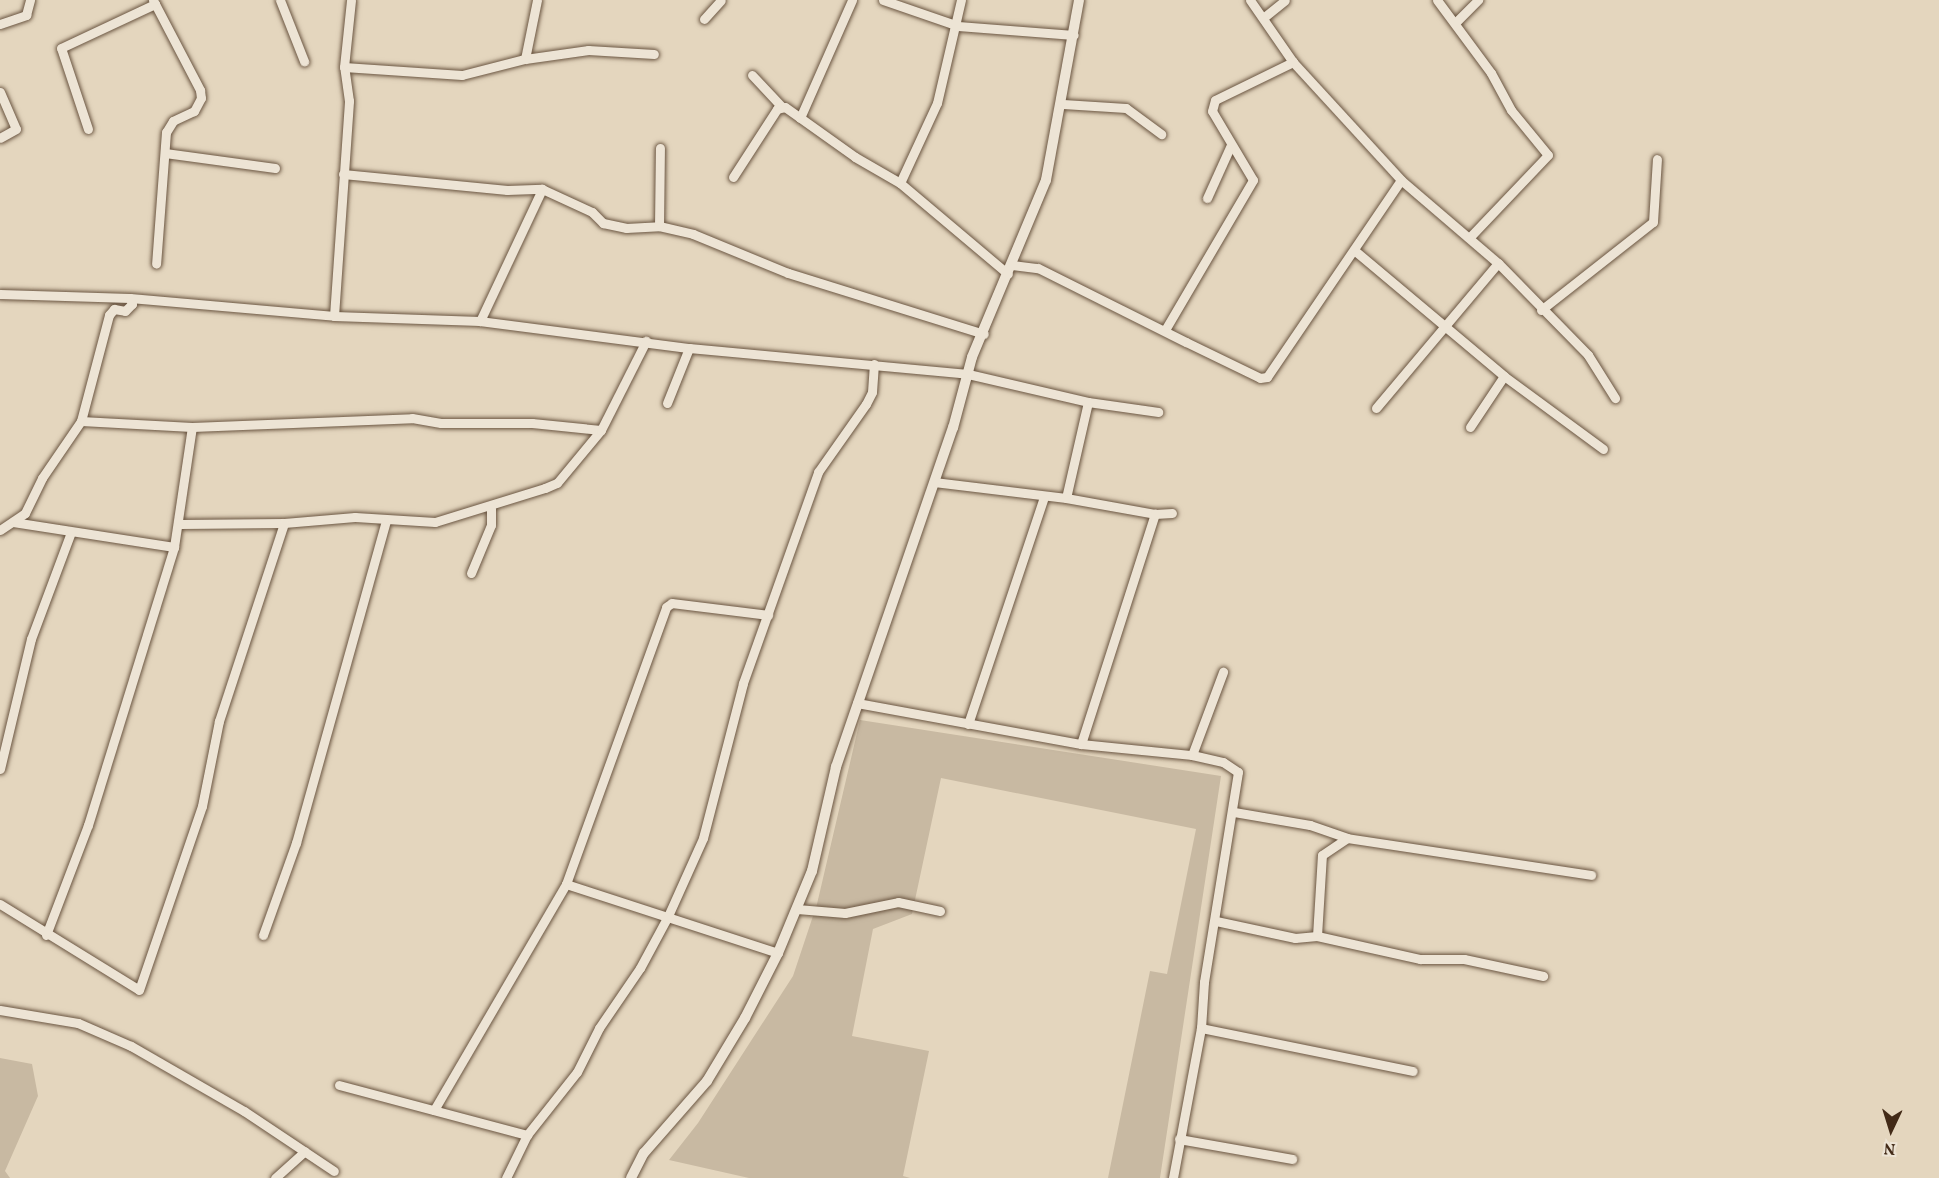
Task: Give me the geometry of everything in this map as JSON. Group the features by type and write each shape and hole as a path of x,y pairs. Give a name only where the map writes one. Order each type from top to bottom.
{"street":[{"path":"0,24 26,15 30,0"},
{"path":"280,0 304,61"},
{"path":"334,316 349,101 344,68 351,0"},
{"path":"525,59 537,0"},
{"path":"704,19 721,0"},
{"path":"800,118 852,0"},
{"path":"883,0 958,26 1074,35"},
{"path":"900,183 929,125 958,26 962,0"},
{"path":"631,1178 644,1154 707,1081 778,952 798,909 812,871 836,766 934,482 968,374 1046,180 1063,104 1079,0"},
{"path":"1250,0 1293,62 1401,180 1470,237 1497,263 1597,365 1615,398"},
{"path":"1263,18 1285,0"},
{"path":"1437,0 1491,72 1511,110 1548,155 1470,237"},
{"path":"1455,23 1478,0"},
{"path":"88,129 61,48 154,2 200,90 201,98 194,111 169,126 156,264"},
{"path":"344,68 462,75 525,59 600,49 654,54"},
{"path":"1165,330 1250,188 1251,172 1230,147 1212,111 1215,100 1293,62"},
{"path":"752,75 781,106 855,157 900,183 1010,269 1038,268 1250,373 1267,377 1401,180"},
{"path":"0,92 16,129 0,138"},
{"path":"1063,104 1126,108 1161,134"},
{"path":"734,177 781,106"},
{"path":"1208,198 1230,147"},
{"path":"659,225 660,148"},
{"path":"165,153 275,168"},
{"path":"1541,310 1653,222 1657,159"},
{"path":"343,174 507,190 542,189 592,212 603,223 626,228 659,225 693,234 788,273 984,334"},
{"path":"480,321 542,189"},
{"path":"1354,250 1504,376 1603,449"},
{"path":"1376,408 1497,263"},
{"path":"0,294 130,298 334,316 480,321 689,348 968,374 1088,402 1158,412"},
{"path":"0,530 17,521 81,421 110,315 114,309 125,311 132,304 130,298"},
{"path":"180,524 284,523 355,517 435,522 491,508 557,483 601,430 646,341"},
{"path":"667,403 689,348"},
{"path":"506,1178 527,1135 577,1072 599,1028 640,968 668,916 703,838 743,684 818,472 866,404 872,392 874,364"},
{"path":"1470,427 1504,376"},
{"path":"1066,498 1088,402"},
{"path":"81,421 192,428 412,418 441,423 532,423 601,430"},
{"path":"46,935 88,825 174,547 180,524 192,428"},
{"path":"934,482 1066,498 1155,514 1172,513"},
{"path":"968,724 1044,497"},
{"path":"471,573 491,525 491,508"},
{"path":"1081,744 1155,514"},
{"path":"263,935 296,843 386,520"},
{"path":"0,524 17,521 71,532 174,547"},
{"path":"0,904 46,935 139,990 202,806 219,721 284,523"},
{"path":"0,769 31,639 71,532"},
{"path":"434,1110 566,884 666,607 672,603 768,615"},
{"path":"1192,755 1224,672"},
{"path":"857,703 1081,744 1192,755 1223,762 1238,772 1234,812 1204,982 1201,1028 1173,1178"},
{"path":"1234,812 1310,825 1347,838 1591,875"},
{"path":"1317,936 1322,855 1347,838"},
{"path":"566,884 778,952"},
{"path":"798,909 845,913 898,902 940,911"},
{"path":"1216,921 1295,938 1317,936 1420,959 1464,960 1543,975"},
{"path":"0,1010 78,1023 131,1046 244,1111 334,1171"},
{"path":"1201,1028 1413,1071"},
{"path":"339,1085 527,1135"},
{"path":"1179,1138 1292,1159"},
{"path":"274,1178 304,1151"}],"shaded area":[{"path":"860,720 1221,776 1160,1178 1108,1178 1150,971 1167,974 1196,829 941,778 912,914 873,929 852,1036 929,1051 903,1176 910,1178 749,1178 669,1160 698,1123 793,976 817,904"},
{"path":"0,1058 32,1064 38,1096 5,1171 10,1178 0,1178"}]}
